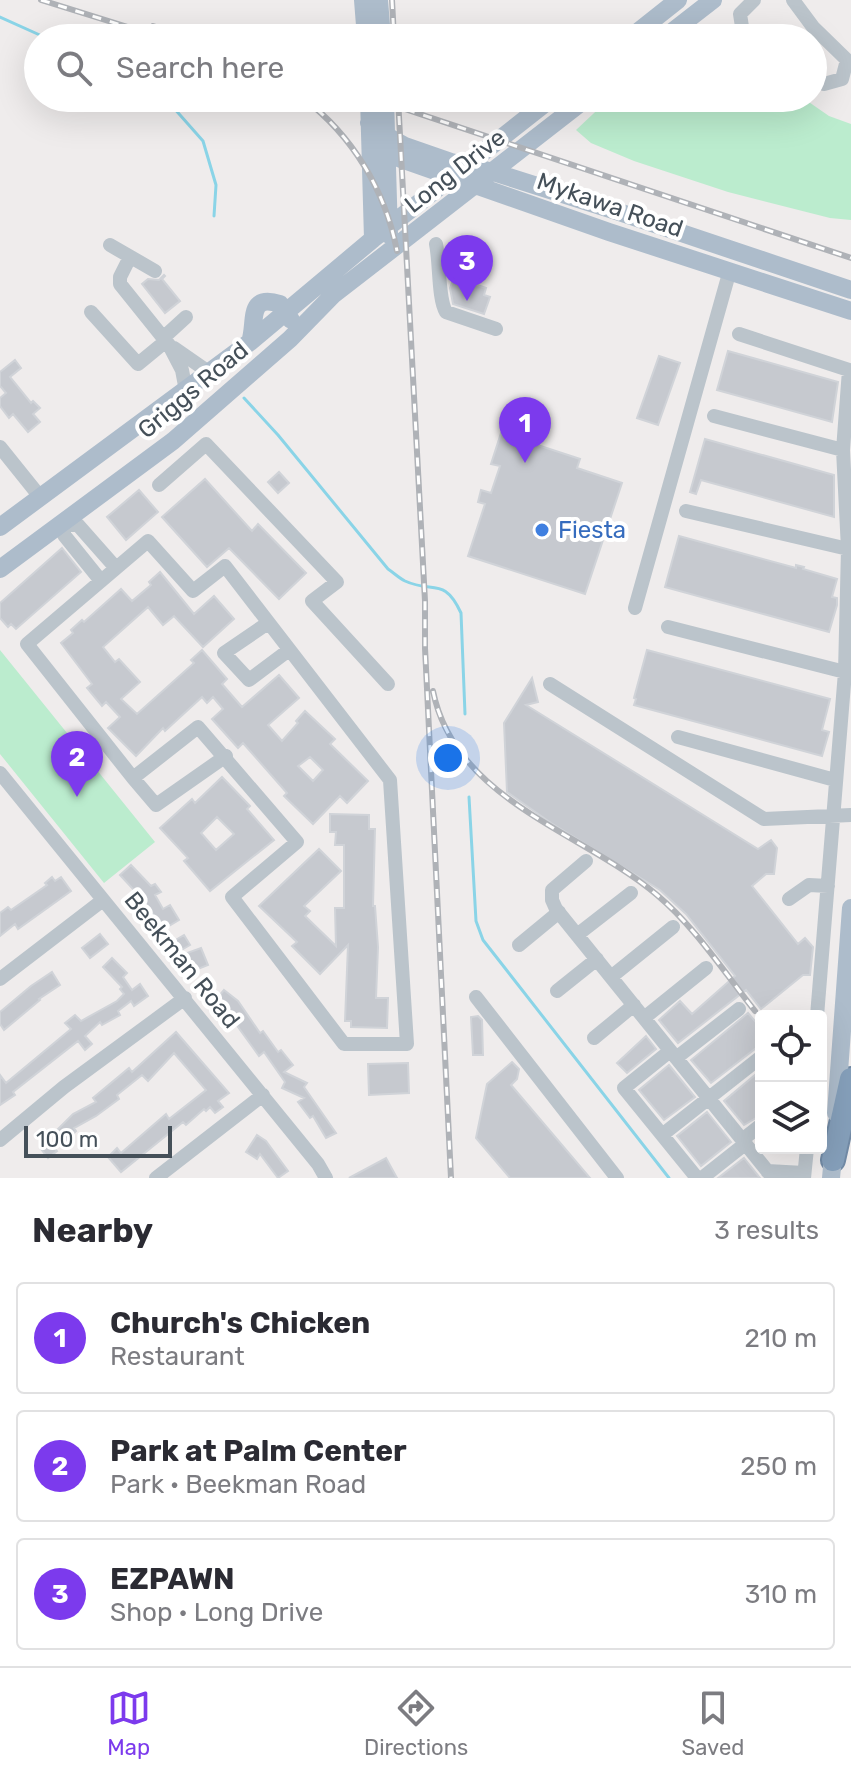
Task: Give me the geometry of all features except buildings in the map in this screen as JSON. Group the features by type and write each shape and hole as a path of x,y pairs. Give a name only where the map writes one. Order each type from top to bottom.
{"highway":[{"path":"832,1169 851,1079"}],"main road":[{"path":"363,0 365,24"},
{"path":"379,0 381,24"},
{"path":"648,24 678,0"},
{"path":"682,24 713,0"},
{"path":"369,112 373,239"},
{"path":"386,112 390,250"},
{"name":"Long Drive","path":"389,228 534,112"},
{"name":"Long Drive","path":"390,250 569,112"},
{"path":"369,123 388,145"},
{"name":"Mykawa Road","path":"388,145 460,170 493,172 851,290"},
{"name":"Mykawa Road","path":"460,170 477,185 851,311"},
{"path":"609,232 616,211"},
{"name":"Griggs Road","path":"0,527 210,373 389,228"},
{"path":"663,249 670,228"},
{"name":"Griggs Road","path":"0,569 173,441 290,339 333,295 390,250"},
{"path":"286,312 291,319 290,339"},
{"path":"832,1169 851,908"}],"street":[{"path":"742,24 740,14 754,0"},
{"path":"793,0 811,24"},
{"path":"827,41 847,60 842,79 827,83"},
{"path":"436,244 441,268 442,304 446,312 496,329"},
{"path":"110,245 155,271"},
{"path":"130,257 120,277 120,284 166,341 182,370 186,391"},
{"path":"635,608 730,270"},
{"path":"91,312 138,364 166,341 186,317"},
{"path":"739,334 849,370 843,450 848,549 845,672 819,1010"},
{"path":"166,341 210,373"},
{"path":"714,416 843,450"},
{"path":"173,441 189,458"},
{"path":"159,485 206,444 337,582 312,601 388,684"},
{"path":"0,447 41,498"},
{"path":"686,511 848,549"},
{"path":"101,581 64,535 64,523 78,525 116,568"},
{"path":"133,778 198,727 226,756 297,842 232,897 344,1044 407,1044 390,780 225,566 193,591 148,541 27,644 133,778 156,805 226,756"},
{"path":"83,558 97,546"},
{"path":"268,623 224,653 249,680 289,650"},
{"path":"668,627 845,672"},
{"path":"550,684 764,819 851,815"},
{"path":"678,737 835,780"},
{"name":"Beekman Road","path":"0,773 185,998 326,1178"},
{"path":"586,861 552,890 552,900 559,912 770,1174 804,1176 806,1154"},
{"path":"789,899 809,885 828,886"},
{"path":"577,935 631,893"},
{"path":"0,979 103,900"},
{"path":"519,945 559,912"},
{"path":"826,912 850,914"},
{"path":"611,977 673,927"},
{"path":"557,991 597,959"},
{"path":"644,1018 706,968"},
{"path":"476,997 617,1178"},
{"path":"0,1140 64,1087 185,998"},
{"path":"594,1038 634,1005"},
{"path":"739,1009 624,1088 700,1178 755,1131"},
{"path":"827,1016 842,1017"},
{"path":"662,1135 755,1062"},
{"path":"156,1178 263,1095"}],"green space":[{"path":"595,112 823,112 851,124 851,220 830,218 728,192 634,161 591,143 576,130"},
{"path":"0,650 155,842 104,883 0,754"}],"waterway":[{"path":"0,17 24,28"},
{"path":"177,112 203,141 216,185 214,216"},
{"path":"244,398 388,569 415,585 443,590 455,602 461,613 465,714"},
{"path":"469,797 476,921 483,940 669,1178"}],"railway":[{"path":"41,0 118,24"},
{"path":"392,0 393,24"},
{"path":"320,112 352,147 364,166 384,207 397,251"},
{"path":"399,112 451,1178"},
{"path":"414,112 851,258"},
{"path":"433,691 446,729 467,760 494,787 657,895 697,935 755,1011"}],"place":[{"name":"EZPAWN","path":"467,301"},
{"name":"Church's Chicken","path":"525,463"},
{"name":"Fiesta","path":"542,530"},
{"name":"Park at Palm Center","path":"77,797"}]}
